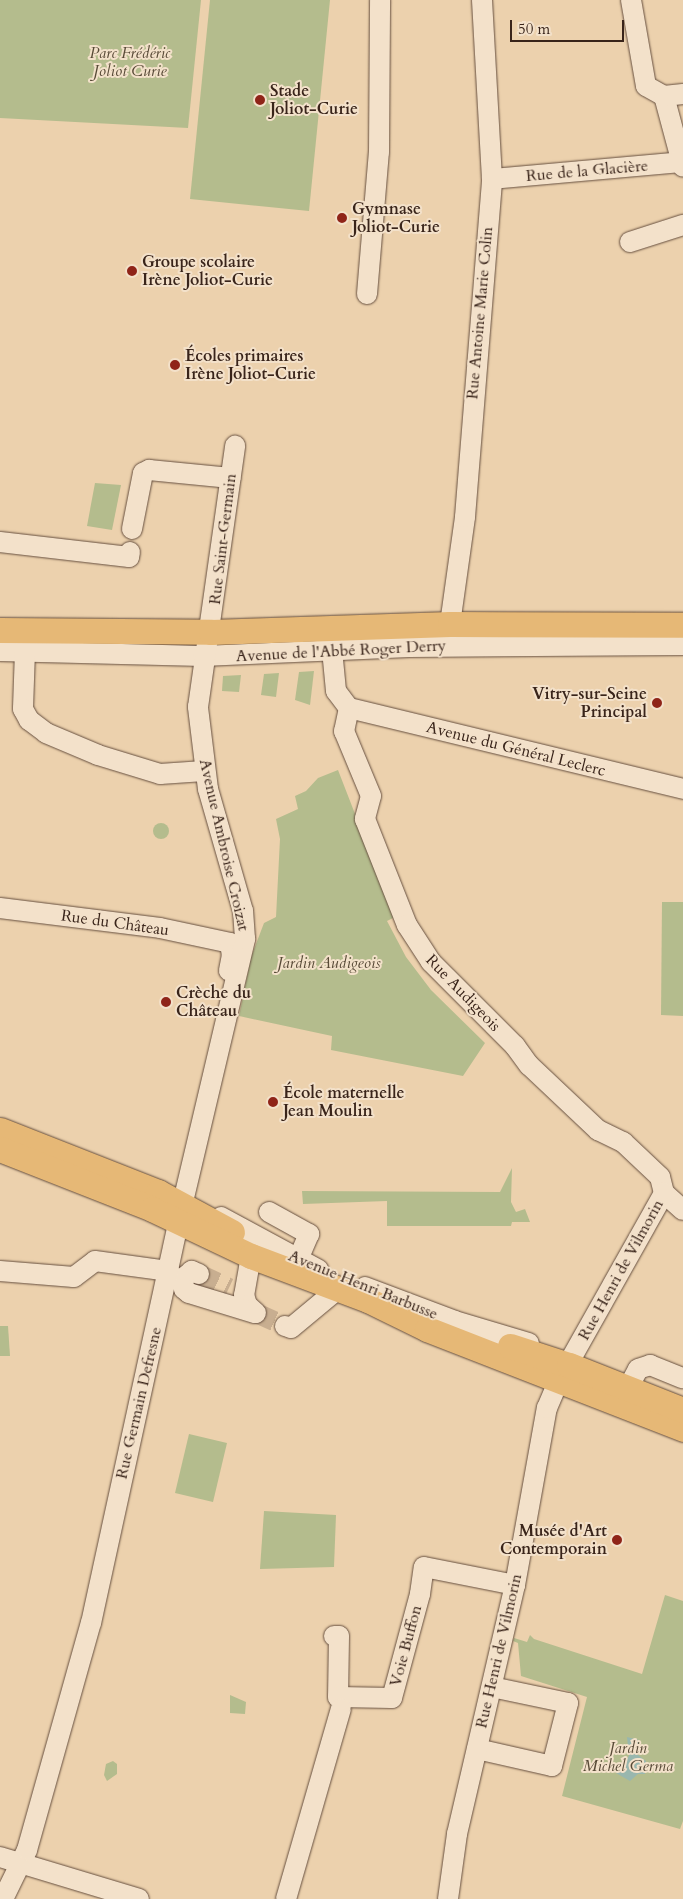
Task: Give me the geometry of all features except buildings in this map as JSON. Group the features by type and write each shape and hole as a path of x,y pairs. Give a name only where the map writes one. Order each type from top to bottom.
{"main road":[{"name":"Avenue de l'Abbé Roger Derry","path":"0,630 211,632 331,640 450,624 683,624"},
{"name":"Avenue Henri Barbusse","path":"0,1130 158,1192 251,1256 295,1266"},
{"name":"Avenue Henri Barbusse","path":"0,1149 152,1209 182,1208 338,1289 404,1316 567,1368 630,1384 683,1410"},
{"name":"Avenue Henri Barbusse","path":"567,1368 683,1430"}],"street":[{"path":"366,294 380,152 380,0"},
{"name":"Rue Antoine Marie Colin","path":"450,624 466,517 492,179 482,0"},
{"path":"630,0 646,86 673,95 682,165"},
{"name":"Rue de la Glacière","path":"492,179 682,165"},
{"path":"630,242 683,225"},
{"name":"Rue Saint-Germain","path":"211,632 235,446"},
{"path":"132,529 143,473 150,470 230,478"},
{"path":"0,542 129,557 130,552"},
{"name":"Avenue Ambroise Croizat","path":"211,632 203,656 198,707 204,771 240,937"},
{"path":"331,640 336,690 348,708"},
{"name":"Avenue de l'Abbé Roger Derry","path":"0,651 203,656 331,640 409,647 683,645"},
{"path":"25,652 23,709 29,720 46,733 98,755 160,774 204,771"},
{"name":"Avenue du Général Leclerc","path":"348,708 683,789"},
{"name":"Rue Audigeois","path":"348,708 344,731 371,796 366,819 407,925 431,962 515,1046 528,1065 598,1130 623,1142 660,1177 664,1193 683,1210"},
{"name":"Rue du Château","path":"0,908 240,937"},
{"name":"Rue Germain Defresne","path":"3,1899 20,1863 46,1788 92,1623 182,1208 232,996 227,982 232,955 240,937"},
{"name":"Avenue Henri Barbusse","path":"0,1118 182,1208"},
{"name":"Avenue Henri Barbusse","path":"0,1157 146,1220 182,1208"},
{"name":"Rue Henri de Vilmorin","path":"448,1899 457,1834 515,1585 547,1408 567,1368 664,1193"},
{"path":"270,1212 309,1234 295,1266"},
{"path":"199,1274 192,1271 183,1278 184,1289 188,1293 255,1313 237,1291 251,1256"},
{"path":"0,1270 74,1277 95,1261 169,1271"},
{"name":"Avenue Henri Barbusse","path":"295,1266 455,1321 567,1368 579,1398 683,1439"},
{"path":"285,1326 290,1328 338,1289"},
{"path":"630,1384 638,1369 650,1365 683,1378"},
{"name":"Avenue Henri Barbusse","path":"630,1384 683,1401"},
{"name":"Voie Buffon","path":"334,1636 339,1636 338,1697 392,1698 420,1594 424,1567 515,1585"},
{"path":"477,1749 552,1766 568,1703 492,1687"},
{"path":"286,1899 341,1709"},
{"path":"0,1857 139,1899"}],"green space":[{"name":"Parc Frédéric Joliot Curie","path":"0,0 201,0 188,128 0,118"},
{"name":"Stade Joliot-Curie","path":"210,0 330,0 309,211 190,199"},
{"path":"95,483 121,485 112,530 87,526"},
{"path":"314,671 310,705 295,700 299,672"},
{"path":"279,673 276,697 261,695 264,674"},
{"path":"241,675 239,692 222,691 223,676"},
{"name":"Jardin Audigeois","path":"338,770 395,917 387,921 406,957 431,990 485,1043 463,1076 331,1050 332,1036 239,1016 251,957 264,923 276,917 280,839 276,819 298,809 295,796 306,791 318,778"},
{"path":"161,823 167,825 169,831 167,837 161,839 155,837 153,831 155,825"},
{"path":"662,902 683,902 683,1016 661,1015"},
{"path":"512,1168 511,1202 516,1212 525,1209 530,1222 512,1222 511,1226 387,1226 387,1201 303,1204 302,1191 500,1192"},
{"path":"0,1326 8,1326 10,1356 0,1356"},
{"path":"189,1434 227,1443 213,1502 175,1493"},
{"path":"264,1511 336,1515 334,1567 260,1569"},
{"name":"Jardin Michel Germa","path":"665,1595 683,1601 683,1821 680,1829 562,1796 587,1697 521,1676 518,1643 513,1641 514,1638 527,1642 530,1635 534,1639 642,1674"},
{"path":"230,1695 246,1702 245,1714 230,1713"},
{"path":"113,1761 117,1764 117,1774 107,1781 104,1775 106,1764"}],"water":[{"path":"627,1737 639,1740 638,1755 646,1761 645,1774 638,1774 630,1781 616,1773 629,1756"}],"tunnel":[{"path":"199,1274 229,1288"},
{"path":"256,1313 285,1326"}],"place":[{"name":"Stade Joliot-Curie","path":"260,100"},
{"name":"Gymnase Joliot-Curie","path":"342,218"},
{"name":"Groupe scolaire Irène Joliot-Curie","path":"132,271"},
{"name":"Écoles primaires Irène Joliot-Curie","path":"175,365"},
{"name":"Vitry-sur-Seine Principal","path":"657,703"},
{"name":"Crèche du Château","path":"166,1002"},
{"name":"École maternelle Jean Moulin","path":"273,1102"},
{"name":"Musée d'Art Contemporain","path":"617,1540"}]}
